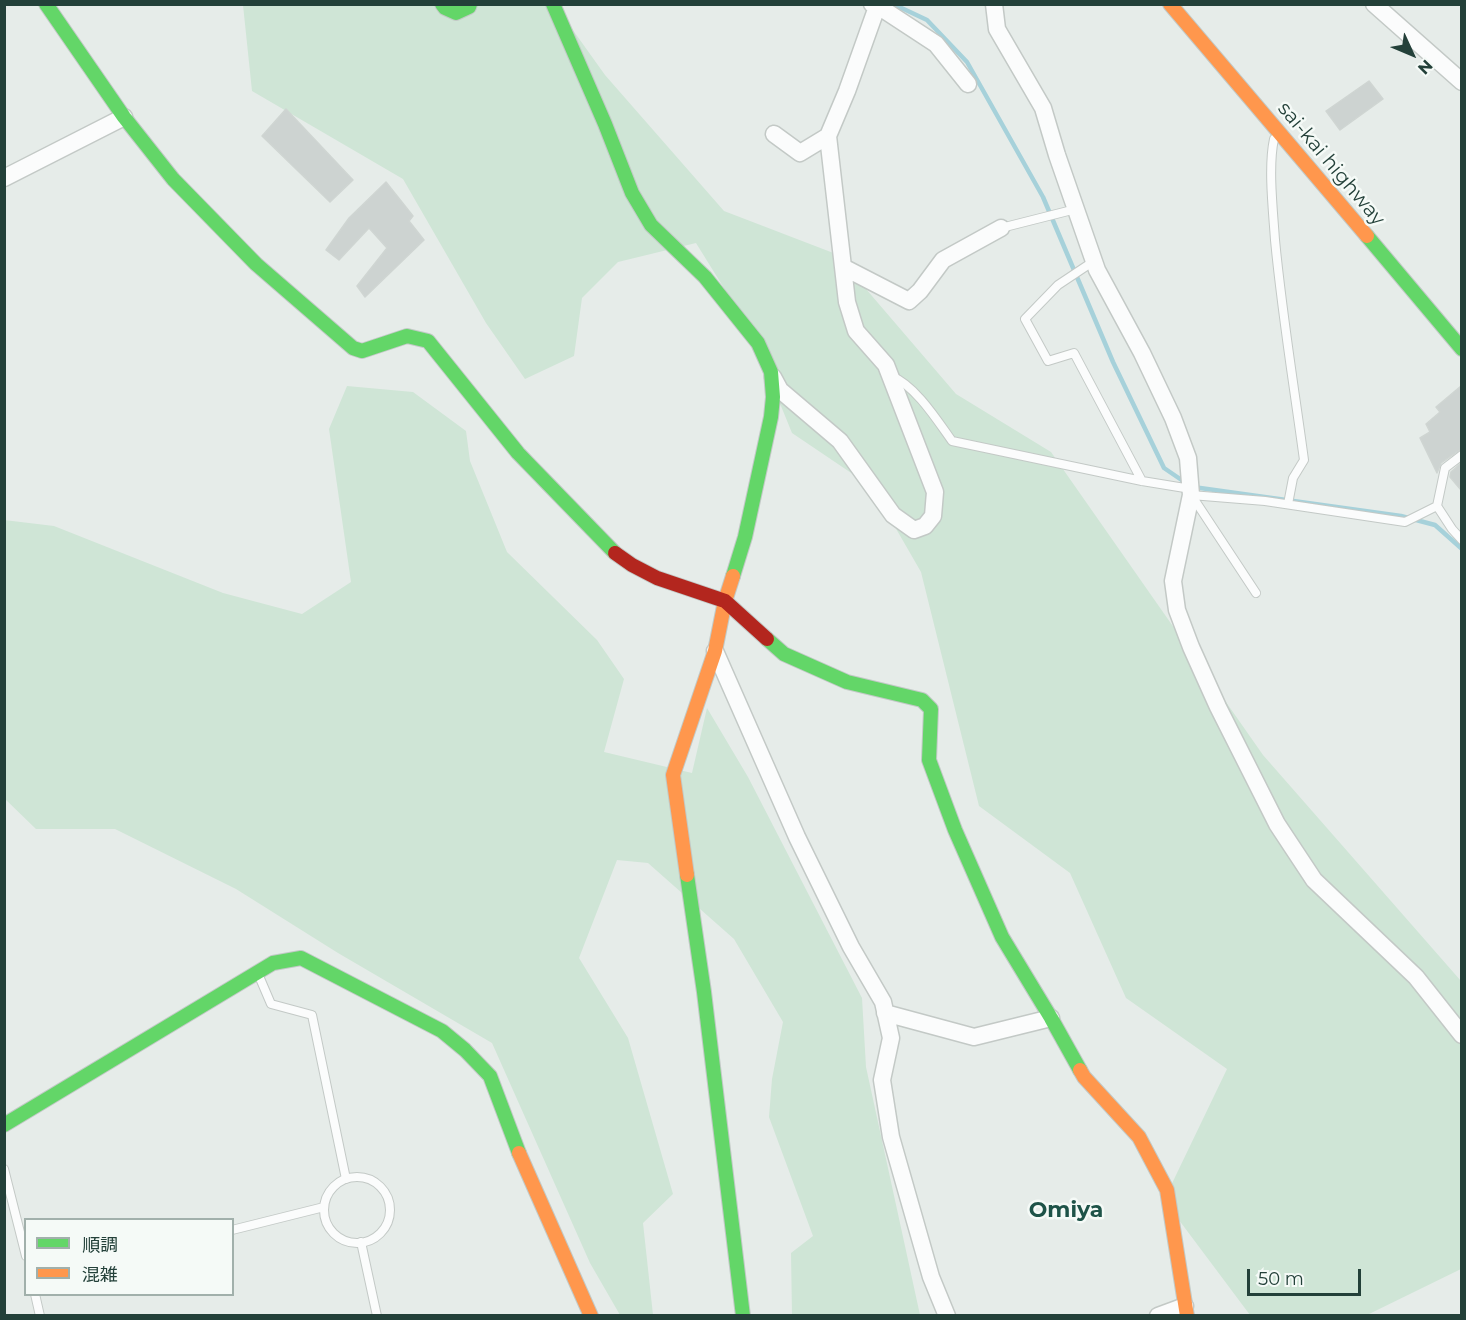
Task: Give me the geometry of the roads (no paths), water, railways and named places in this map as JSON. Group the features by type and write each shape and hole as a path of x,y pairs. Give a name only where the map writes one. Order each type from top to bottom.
{"main road":[{"path":"46,4 123,117 173,179 248,256 353,348 362,351 406,336 428,341 518,453 615,553 657,578 725,601 784,654 847,682 922,700 931,709 929,760 955,830 1002,937 1052,1018 1084,1077 1139,1137 1167,1190 1186,1311"},
{"path":"442,4 456,14 469,7 470,4"},
{"path":"553,4 632,193 651,225 705,277 758,343 771,372 771,417 745,537 725,601 715,651 673,775 704,992 743,1316"},
{"name":"sai-kai highway","path":"1170,4 1461,349"},
{"path":"4,1125 273,963 302,958 442,1031 465,1050 490,1076 513,1139 591,1316"}],"street":[{"path":"994,4 997,29 1043,108 1097,270 1142,353 1173,418 1188,458 1191,492 1173,581 1177,610 1191,647 1277,824 1314,880 1416,977 1461,1035"},
{"path":"1374,4 1461,82"},
{"path":"771,372 780,390 840,441 893,515 914,530 925,526 933,516 935,492 886,365 856,331 847,302 828,136 847,91 876,5 936,44 968,84"},
{"path":"4,178 123,117"},
{"path":"774,134 800,153 828,136"},
{"path":"843,267 909,302 943,260 1001,228"},
{"path":"715,651 797,837 851,946 883,1002 891,1038 882,1080 891,1137 931,1277 947,1316"},
{"path":"885,1013 974,1037 1052,1018"},
{"path":"1158,1316 1186,1311"}],"lane":[{"path":"1277,129 1272,150 1272,203 1280,296 1304,460 1293,478 1288,504"},
{"path":"1001,228 1076,209"},
{"path":"1094,261 1058,285 1025,319 1048,361 1074,353 1142,482"},
{"path":"891,376 902,380 931,411 952,441 1191,492 1405,522 1437,506"},
{"path":"1461,455 1445,468 1437,506 1461,540"},
{"path":"1191,492 1256,593"},
{"path":"258,973 271,1004 312,1015 346,1179"},
{"path":"4,1169 24,1248"},
{"path":"357,1177 368,1178 385,1192 390,1213 381,1232 372,1239 362,1242 344,1240 333,1232 326,1221 324,1207 330,1191 346,1179 357,1177"},
{"path":"234,1230 324,1207"},
{"path":"362,1242 377,1316"},
{"path":"35,1296 40,1316"}],"waterway":[{"path":"893,4 927,20 967,62 1043,197 1113,362 1164,468 1186,483"},
{"path":"1193,487 1401,516 1435,525 1462,549"}],"district":[{"name":"Omiya","path":"1066,1211"}]}
